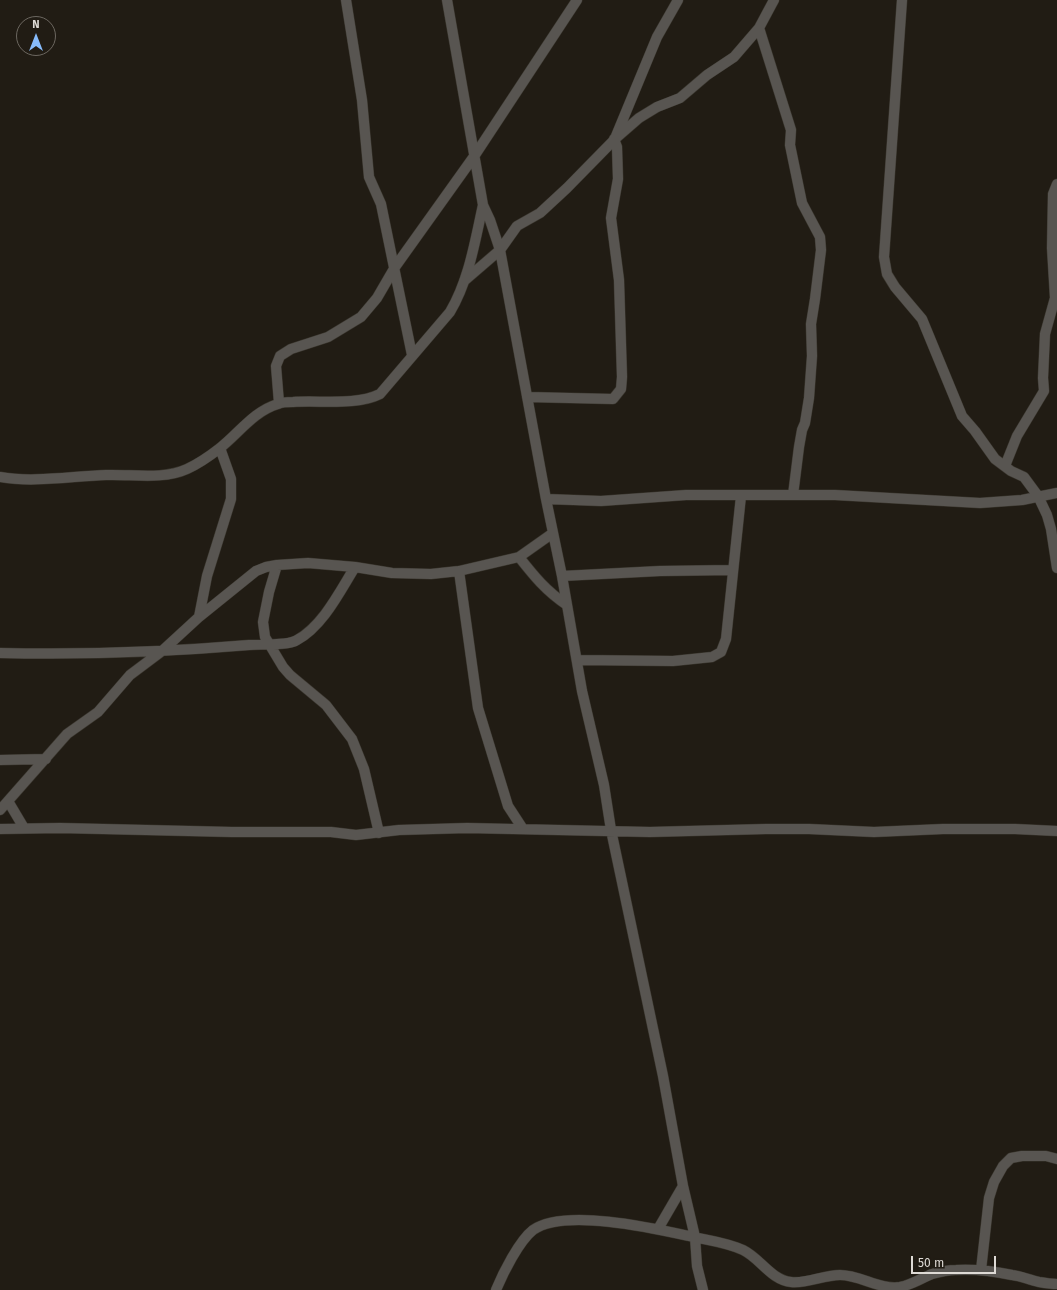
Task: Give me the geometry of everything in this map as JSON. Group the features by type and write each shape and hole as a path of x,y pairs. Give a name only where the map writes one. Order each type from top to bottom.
{"street":[{"path":"346,0 362,100 369,177 381,204 412,355"},
{"path":"447,0 484,205 493,226 500,250 589,725 604,785 610,830 664,1076 695,1237 697,1266 703,1290"},
{"path":"279,403 276,366 280,356 291,349 328,337 361,316 377,298 395,267 475,155 577,0"},
{"path":"527,398 613,399 621,389 622,377 619,280 611,218 618,179 617,147 615,138 657,37 678,0"},
{"path":"464,281 500,250 517,226 540,213 567,188 615,138 639,118 657,107 680,98 707,75 734,57 759,28 774,0"},
{"path":"902,0 884,257 887,274 894,287 922,319 962,416 995,459 1011,471 1024,477 1038,496 1051,529 1057,568"},
{"path":"759,28 791,130 790,145 802,203 820,237 821,250 811,324 812,356 809,398 799,447 793,495"},
{"path":"1005,466 1018,436 1044,391 1043,378 1045,334 1055,298 1052,248 1053,194 1057,184"},
{"path":"0,477 9,479 27,479 107,475 174,474 188,469 220,448 249,421 266,408 279,403 305,401 360,401 380,394 450,312 458,299 484,205"},
{"path":"199,617 207,576 231,500 230,479 220,448"},
{"path":"546,500 601,501 686,495 835,495 980,503 1022,500 1057,493"},
{"path":"577,660 673,661 712,657 721,652 726,639 742,496"},
{"path":"0,810 67,734 98,712 130,675 162,651 199,617 256,571 277,565 308,564 431,574 459,571 519,557 554,533"},
{"path":"519,557 540,584 567,606"},
{"path":"277,565 269,592 263,622 265,637 283,667 290,675 326,705 352,739 364,769 379,833"},
{"path":"0,654 69,654 196,650 286,644 296,641 313,628 330,608 355,567"},
{"path":"562,576 660,571 733,570"},
{"path":"459,571 478,708 508,806 523,829"},
{"path":"0,760 46,759"},
{"path":"8,801 24,828"},
{"path":"0,829 60,828 232,832 331,832 356,835 407,830 523,829 650,832 809,829 874,832 943,829 1015,829 1057,831"},
{"path":"981,1270 989,1198 994,1182 1003,1166 1011,1158 1022,1156 1046,1156 1057,1159"},
{"path":"658,1229 684,1186"},
{"path":"496,1290 501,1278 521,1243 533,1230 546,1224 565,1221 608,1221 658,1229 724,1244 742,1250 756,1259 792,1290"},
{"path":"781,1280 800,1282 840,1275 854,1277 895,1288 934,1273 954,1270 981,1270 1013,1275 1038,1282 1057,1284"}]}
